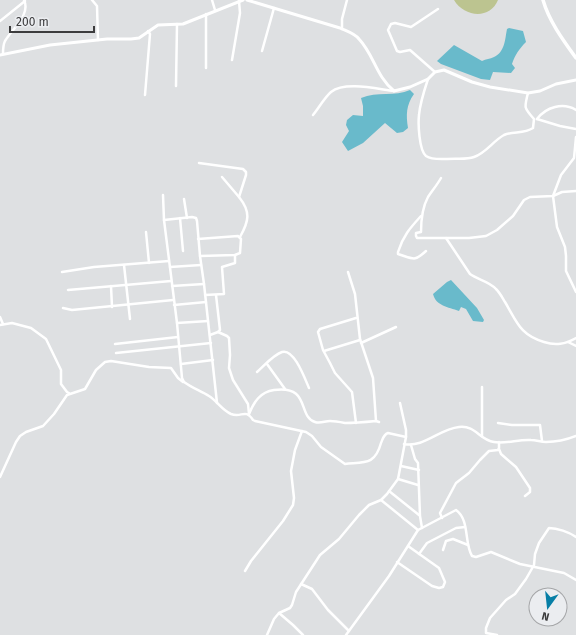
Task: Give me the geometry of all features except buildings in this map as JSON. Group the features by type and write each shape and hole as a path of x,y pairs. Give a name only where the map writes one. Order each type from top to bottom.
{"main road":[{"path":"543,0 546,9 563,40 576,58"}],"street":[{"path":"0,21 25,0 27,5 25,12 5,42 1,54 50,45 98,40 139,38 158,25 183,24 241,0 232,60"},
{"path":"92,0 97,6 98,40"},
{"path":"212,0 215,10"},
{"path":"247,0 342,29 358,38 386,84 394,91"},
{"path":"342,29 342,19 346,0"},
{"path":"262,51 274,8"},
{"path":"435,72 410,50 400,52 397,51 388,30 391,24 395,23 411,27 438,9"},
{"path":"206,14 206,68"},
{"path":"176,86 177,24"},
{"path":"145,95 150,34 148,31"},
{"path":"313,115 330,93 338,88 352,86 394,91 410,87 428,79 435,72 444,70 472,82 490,87 528,93 540,91 556,84 576,80"},
{"path":"428,79 421,101 419,116 421,146 423,152 433,159 476,157 501,136 528,132 533,128 535,119 545,110 565,106 576,110"},
{"path":"528,93 525,107 535,119 560,126 576,128"},
{"path":"576,137 574,158 561,175 553,196 557,227 566,256 566,271 576,292"},
{"path":"199,163 243,169 246,172 246,175 239,197"},
{"path":"200,256 235,255 240,253 241,250 240,237 248,219 245,204 222,177"},
{"path":"441,178 429,196 422,216 421,232 416,233 417,238 469,238 486,236 497,230 513,216 524,200 530,197 553,196 562,192 576,191"},
{"path":"163,195 164,220 177,323 180,364 184,382"},
{"path":"184,199 187,218"},
{"path":"422,216 409,229 402,240 398,254 414,259 426,251"},
{"path":"180,218 183,251"},
{"path":"164,220 196,218 197,221 217,403"},
{"path":"146,232 149,263"},
{"path":"198,239 240,237"},
{"path":"446,238 470,274 475,278 486,281 500,293 521,329 528,335 534,339 556,345 576,338"},
{"path":"205,295 224,294 222,267 235,263 235,255"},
{"path":"62,272 169,261"},
{"path":"124,265 130,319"},
{"path":"170,268 201,265"},
{"path":"249,414 262,394 267,391 285,389 294,392 300,397 309,418 315,422 321,423 330,421 356,423 378,421 373,378 360,341 354,294 348,272"},
{"path":"68,290 171,281"},
{"path":"172,286 204,284"},
{"path":"110,286 112,307"},
{"path":"216,295 220,330 218,332"},
{"path":"63,308 72,310 173,300"},
{"path":"174,305 206,302"},
{"path":"0,317 2,325 16,324 31,328 46,339 61,370 61,384 66,392 69,393"},
{"path":"356,318 318,330 324,351 335,373 352,392 356,423"},
{"path":"177,323 208,321"},
{"path":"324,351 360,341 396,327"},
{"path":"210,335 218,332 229,338 229,368 232,380 248,404 249,414 253,420 302,431 312,436 321,447 345,464 364,462 375,458 379,452 383,437 388,433 406,437"},
{"path":"115,344 178,337"},
{"path":"568,342 576,346"},
{"path":"116,353 211,343"},
{"path":"257,372 277,354 283,351 288,352 294,358 309,388"},
{"path":"180,364 212,360"},
{"path":"0,477 20,436 26,432 43,426 54,414 69,393 85,389 96,370 105,362 111,361 149,367 171,368 178,378 210,396 224,410 231,414 249,414"},
{"path":"267,364 285,389"},
{"path":"482,387 482,436"},
{"path":"267,635 278,613 290,608 292,605 296,592 320,555 340,539 369,505 381,500 398,479 406,437 406,430 400,403"},
{"path":"498,423 512,425 540,425 542,441"},
{"path":"404,444 411,445 436,436 444,430 459,427 470,428 484,439 494,442 563,440 576,436"},
{"path":"245,571 251,561 283,522 294,505 291,471 295,450 302,431"},
{"path":"498,442 501,454 516,466 530,488 530,492 525,496"},
{"path":"411,445 419,470 418,485 422,528"},
{"path":"442,518 440,514 456,483 469,473 489,452 498,450 499,448"},
{"path":"401,466 419,470"},
{"path":"398,479 418,485"},
{"path":"389,491 420,516"},
{"path":"381,500 418,530"},
{"path":"346,635 418,530 456,510 461,514 465,527 468,550 472,556 476,557 491,552 509,560 532,567 564,573 576,580"},
{"path":"419,554 432,540 456,528 465,527"},
{"path":"497,635 486,633 486,628 490,618 506,600 515,594 534,565 535,554 539,543 549,528 572,534 576,537"},
{"path":"442,550 446,541 450,539 468,545"},
{"path":"397,562 432,586 439,588 443,587 445,582 439,568 408,546"},
{"path":"301,584 312,589 328,610 349,631"},
{"path":"278,613 303,635"}],"green space":[{"path":"454,0 498,0 489,11 477,14 464,10 458,6"}],"water":[{"path":"509,28 523,31 526,42 514,58 512,64 515,68 511,73 493,72 490,80 481,79 441,64 437,61 454,45 482,61 494,57 498,55 502,49 507,29"},
{"path":"410,90 414,94 409,102 407,110 408,128 403,132 397,133 385,123 363,143 348,151 342,142 349,131 346,125 347,120 353,115 363,116 361,98"},
{"path":"451,280 477,308 484,320 483,322 473,321 466,309 461,307 459,311 443,306 437,301 433,294"}]}
